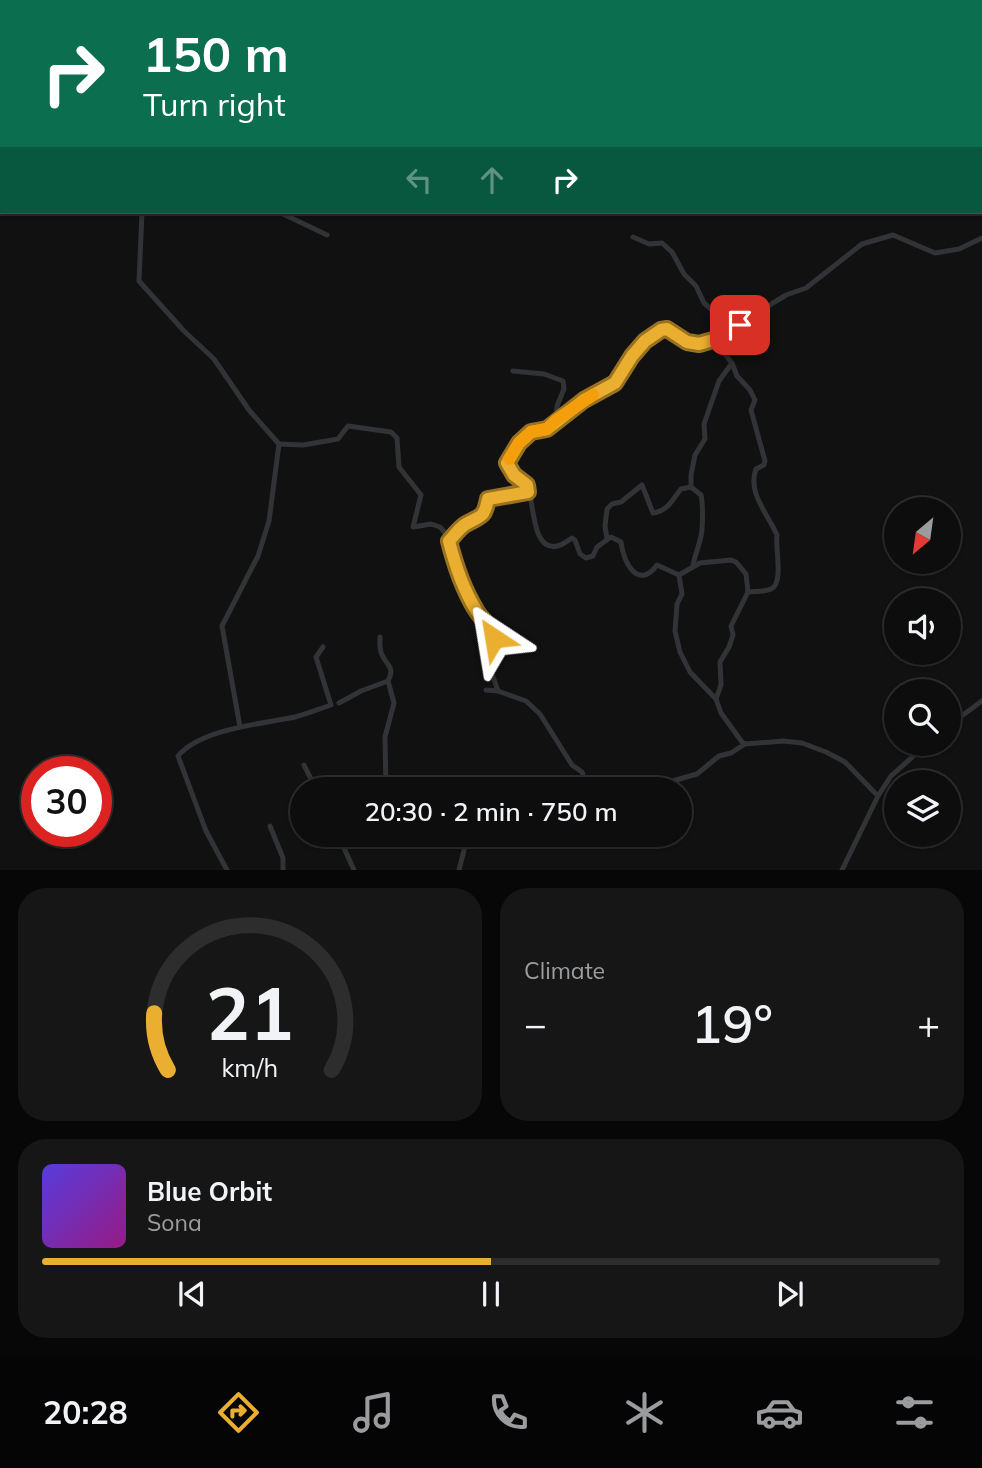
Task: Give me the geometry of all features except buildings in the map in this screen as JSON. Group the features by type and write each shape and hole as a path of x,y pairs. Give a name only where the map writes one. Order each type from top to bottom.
{"street":[{"path":"142,214 139,281 184,331 214,359 249,410 279,444 303,445 338,439 348,426 391,432 397,438 399,467 421,495 413,527 436,525 444,530 460,579 474,607 493,632 494,638 486,659 498,691"},
{"path":"283,214 327,235"},
{"path":"679,575 657,565 646,574 635,575 630,572 621,542 616,538 607,538 597,547 593,556 586,558 580,554 572,538 562,545 550,547 541,541 527,485 514,475 507,463 519,443 531,432 547,429 584,400 615,383 645,341 661,330 667,329 687,342 699,344 713,340 786,295 806,288 862,244 893,235 935,253 959,249 982,238"},
{"path":"632,237 649,244 662,243 672,252 684,274 696,286 704,303 712,310 713,340 732,363 737,376 755,400 751,410 765,461 764,465 756,469 753,482 759,502 778,535 778,577 776,586 771,590 748,592"},
{"path":"691,487 695,455 705,439 704,424 719,382 732,363"},
{"path":"513,371 550,376 563,381 564,389 557,406 556,420"},
{"path":"240,727 222,626 258,556 269,521 279,444"},
{"path":"607,538 607,509 612,504 621,502 642,485 653,513 667,509 681,489 691,487 701,495 702,503 702,532 693,565"},
{"path":"449,541 462,526 480,518 485,512 488,499 528,492"},
{"path":"679,575 693,565 713,560 731,560 743,568 746,574 748,592 731,626 733,635 720,662 721,685 716,699"},
{"path":"679,575 682,594 675,613 676,641 690,672 716,699 721,713 745,744"},
{"path":"380,637 380,652 391,666 392,673 388,681 394,703 385,737 386,777"},
{"path":"227,870 206,831 178,756 187,746 240,727 296,716 331,705 316,657 323,647"},
{"path":"339,703 388,681"},
{"path":"486,690 498,691 526,701 540,714 572,765 582,772 583,777"},
{"path":"961,716 982,701"},
{"path":"687,777 697,774 719,756 731,753 745,744 782,741 802,743 845,762 878,796"},
{"path":"842,870 878,796 891,776 914,756"},
{"path":"304,765 310,777"},
{"path":"270,826 283,858 283,870"},
{"path":"343,847 354,870"},
{"path":"459,870 465,847"}],"slow traffic":[{"path":"509,459 519,443 531,432 547,429 593,395"}],"route":[{"path":"494,638 493,632 474,607 460,579 449,541 462,526 480,518 485,512 488,499 528,492 524,480 514,475 507,463 519,443 531,432 547,429 584,400 615,383 645,341 661,330 667,329 687,342 699,344 713,340 740,325"}]}
